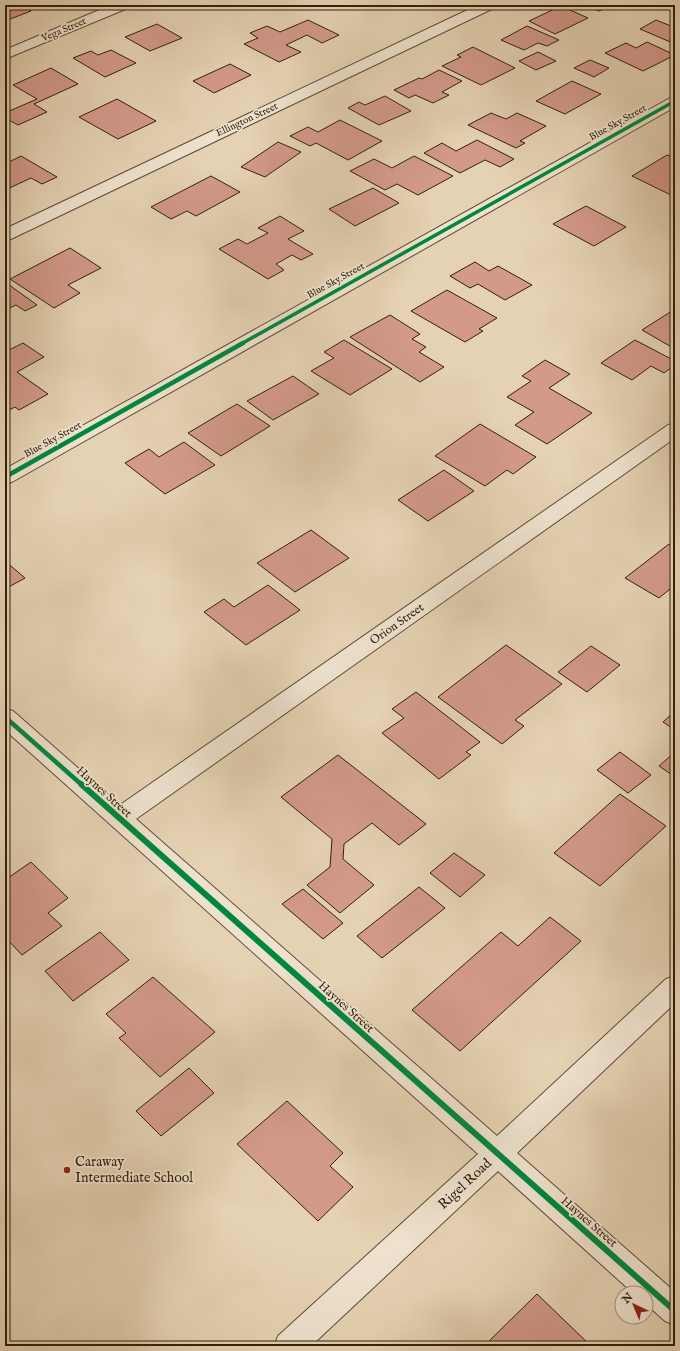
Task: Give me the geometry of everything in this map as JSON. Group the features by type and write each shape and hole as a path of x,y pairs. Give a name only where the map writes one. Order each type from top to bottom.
{"street":[{"name":"Vega Street","path":"5,55 123,5"},
{"name":"Ellington Street","path":"5,235 488,5"},
{"name":"Blue Sky Street","path":"5,477 675,101"},
{"name":"Orion Street","path":"119,818 675,429"},
{"name":"Haynes Street","path":"5,717 675,1311"},
{"name":"Rigel Road","path":"289,1346 675,987"}],"building":[{"path":"5,5 21,5 31,11 5,21"},
{"path":"585,5 632,5 624,9 617,6 612,9 608,7 599,11"},
{"path":"561,6 588,18 555,34 529,21"},
{"path":"308,20 339,35 322,43 307,35 286,45 301,52 279,62 244,44 258,38 250,33 267,26 280,32"},
{"path":"656,20 671,26 675,24 675,44 640,29"},
{"path":"157,24 182,38 150,51 125,37"},
{"path":"527,26 559,40 547,46 538,43 524,50 501,40"},
{"path":"647,42 675,55 643,71 605,53 626,43 636,48"},
{"path":"473,47 515,68 481,85 442,66 461,57 457,55"},
{"path":"111,50 136,63 105,77 73,58 91,51 98,55"},
{"path":"538,52 556,61 536,70 519,61"},
{"path":"590,60 609,68 594,77 574,68"},
{"path":"230,64 251,75 214,93 193,81"},
{"path":"51,68 78,84 34,104 47,112 18,125 5,118 5,113 37,99 13,85"},
{"path":"439,70 462,81 442,92 449,95 433,103 415,95 409,98 394,90 419,78 422,79"},
{"path":"572,81 601,94 565,114 536,101"},
{"path":"385,96 411,111 379,125 348,108 359,102 365,105"},
{"path":"117,99 156,121 118,139 79,117"},
{"path":"491,113 506,119 517,113 546,126 520,141 525,143 516,148 468,125"},
{"path":"340,120 382,141 348,160 316,143 310,146 290,136 308,127 318,132"},
{"path":"477,140 514,159 500,167 485,160 460,173 424,153 442,143 456,151"},
{"path":"278,142 301,152 265,177 241,167"},
{"path":"667,155 675,158 675,197 632,176"},
{"path":"21,156 57,177 42,184 31,178 5,190 5,164"},
{"path":"414,156 453,176 418,195 397,184 385,190 350,171 374,159 392,168"},
{"path":"211,176 240,192 196,216 187,211 171,219 151,207"},
{"path":"373,188 399,203 355,226 329,209"},
{"path":"586,206 626,227 594,246 553,224"},
{"path":"280,216 304,231 288,239 313,254 301,260 292,255 276,264 284,270 268,279 219,249 238,239 247,244 268,233 258,228"},
{"path":"70,248 101,268 68,285 80,293 54,308 10,279"},
{"path":"475,262 489,271 498,266 532,285 505,300 478,284 470,288 450,276"},
{"path":"5,282 37,305 25,311 16,305 5,310"},
{"path":"447,290 497,318 479,329 483,331 465,342 411,311"},
{"path":"675,309 675,349 642,330"},
{"path":"390,315 420,334 412,339 426,347 419,352 444,367 420,382 350,337"},
{"path":"344,340 392,369 350,395 311,371 334,358 324,352"},
{"path":"635,340 675,361 675,365 664,373 651,366 632,380 601,363"},
{"path":"23,343 44,357 17,372 48,394 19,410 15,407 5,412 5,352"},
{"path":"545,360 570,374 549,388 592,413 547,444 515,425 534,412 507,397 531,381 522,376"},
{"path":"293,376 319,394 273,420 247,401"},
{"path":"237,404 270,426 221,456 188,433"},
{"path":"480,424 536,457 513,474 507,470 485,486 435,456"},
{"path":"184,442 215,465 165,494 125,463 149,449 159,457"},
{"path":"444,470 474,491 428,521 398,500"},
{"path":"311,530 349,558 295,592 257,563"},
{"path":"669,544 675,547 675,585 659,598 625,578"},
{"path":"5,561 25,578 5,589"},
{"path":"268,585 300,610 246,645 204,612 224,599 234,607"},
{"path":"506,645 562,684 515,720 524,726 502,744 438,697"},
{"path":"591,646 620,665 587,692 558,672"},
{"path":"416,692 480,742 466,752 471,755 439,779 382,733 404,718 392,709"},
{"path":"675,711 675,730 663,722"},
{"path":"620,752 651,775 628,793 597,770"},
{"path":"675,752 675,777 659,766"},
{"path":"338,755 426,824 399,845 372,823 344,844 343,859 374,885 340,913 307,885 330,867 332,839 281,797"},
{"path":"620,794 666,826 600,886 554,853"},
{"path":"454,853 485,875 460,897 430,873"},
{"path":"31,862 68,898 48,913 62,926 22,955 5,937 5,880"},
{"path":"419,887 445,908 382,958 357,936"},
{"path":"303,889 343,923 323,939 282,904"},
{"path":"550,917 581,941 460,1051 412,1010 501,932 518,946"},
{"path":"100,932 129,960 73,1001 45,971"},
{"path":"153,977 215,1032 160,1077 119,1038 126,1033 106,1014"},
{"path":"189,1068 214,1093 161,1136 136,1111"},
{"path":"287,1101 343,1153 330,1166 353,1187 318,1221 237,1144"},
{"path":"537,1294 591,1346 484,1346"}],"cycle path":[{"path":"5,477 675,101"},
{"path":"5,717 675,1311"}],"place":[{"name":"Caraway Intermediate School","path":"67,1170"}]}
